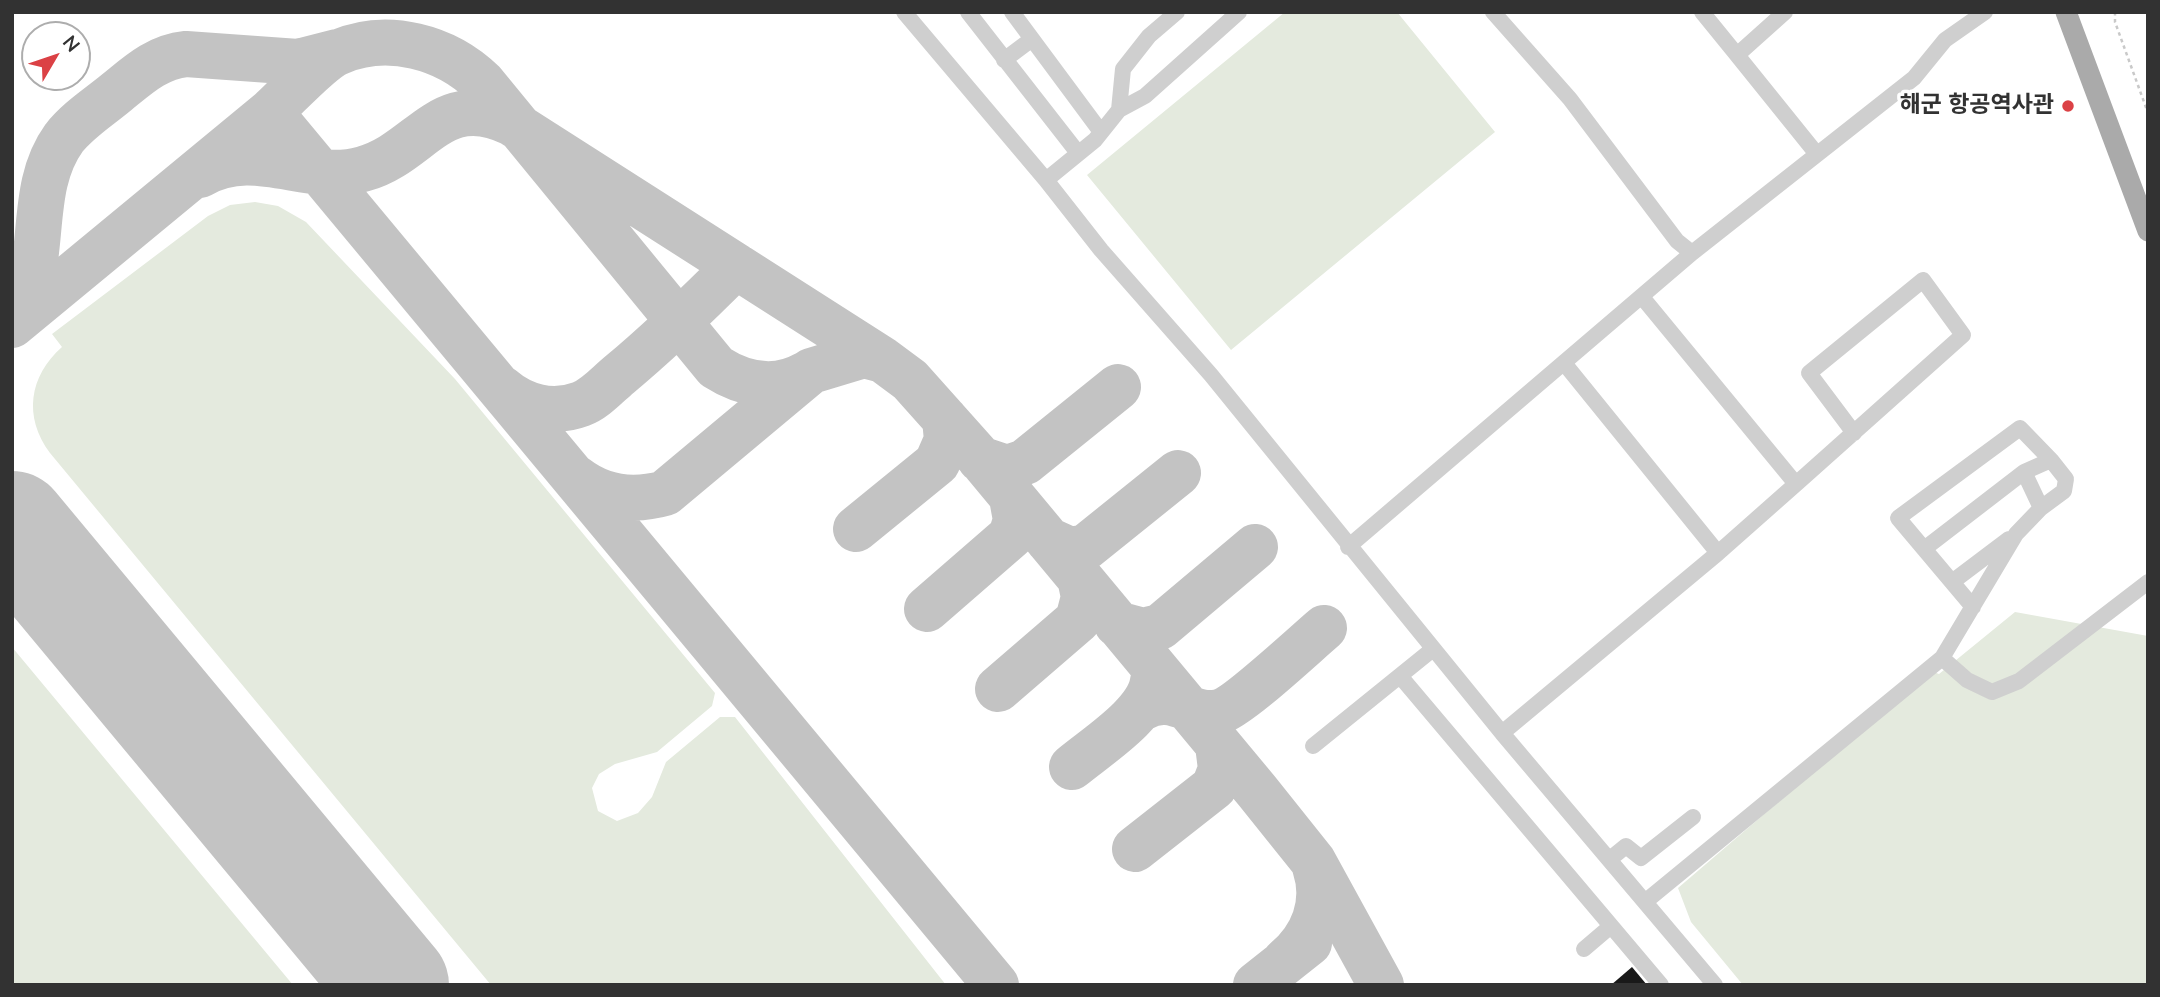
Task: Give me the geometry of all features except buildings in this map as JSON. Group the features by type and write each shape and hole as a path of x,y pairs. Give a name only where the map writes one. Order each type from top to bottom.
{"main road":[{"path":"2066,12 2148,231"}],"lane":[{"path":"904,12 1046,180 1101,250 1211,375 1348,547 1715,985"},
{"path":"968,12 1078,153"},
{"path":"1012,12 1101,132"},
{"path":"1119,110 1124,69 1149,36 1177,12"},
{"path":"1046,180 1101,132 1119,110 1145,96 1239,12"},
{"path":"1493,12 1570,99 1677,241 1692,253"},
{"path":"1702,12 1816,153"},
{"path":"1737,55 1767,18 1785,12"},
{"path":"1348,547 1692,253 1914,78 1945,40 1985,12"},
{"path":"1004,60 1032,39"},
{"path":"1502,733 1718,553 1854,433 1963,335 1923,280 1810,373 1854,433"},
{"path":"1642,296 1796,484"},
{"path":"1564,363 1718,553"},
{"path":"1952,582 2016,534 2040,508 2064,491 2066,479 2020,428 1898,518 1973,607"},
{"path":"1924,549 2024,472 2051,460"},
{"path":"2024,472 2040,508"},
{"path":"1646,901 1942,657 2016,534"},
{"path":"1942,657 1967,680 1992,692 2020,681 2148,582"},
{"path":"1313,746 1433,649"},
{"path":"1400,676 1661,985"},
{"path":"1610,859 1626,846 1641,858 1693,817"},
{"path":"1584,950 1611,926"}],"path":[{"path":"2115,12 2115,22 2148,113"}],"shaded area":[{"path":"1285,12 1397,12 1495,132 1231,350 1087,175"},
{"path":"255,202 278,206 306,222 455,379 715,693 712,706 657,752 615,764 599,774 592,788 598,811 617,821 638,813 652,797 666,762 720,717 735,717 946,985 491,985 50,453 36,425 33,411 37,384 42,371 62,347 52,334 208,216 230,205"},
{"path":"2015,612 2148,636 2148,985 1743,985 1691,922 1678,888 1931,671 1939,674"},
{"path":"12,647 293,985 12,985"}],"taxiway":[{"path":"270,112 323,62 339,52 358,46 396,43 416,46 452,60 483,83 716,367 738,378 760,384 783,383 806,374"},
{"path":"15,322 26,300 32,276 45,181 52,159 64,138 82,119 148,68 176,56 186,54 298,62 337,52"},
{"path":"12,325 270,112 996,985"},
{"path":"200,175 221,166 241,163 342,173 363,169 383,161 449,118 467,113 487,114 512,123 883,360"},
{"path":"501,388 528,404 549,409 586,402 664,336 736,266"},
{"path":"576,478 607,494 642,497 665,493 811,371 864,355 883,360 910,380 985,464 1313,861 1381,985"},
{"path":"980,459 1007,468 1025,462 1118,387"},
{"path":"856,529 937,463 947,440 945,419"},
{"path":"1048,540 1070,550 1086,547 1178,473"},
{"path":"927,609 1011,536 1016,520 1012,498"},
{"path":"1117,624 1143,631 1160,627 1255,547"},
{"path":"998,689 1078,620 1084,597 1080,578"},
{"path":"1142,708 1164,702 1199,712 1219,712 1241,699 1324,628"},
{"path":"1072,767 1132,717 1142,705 1153,681"},
{"path":"1135,849 1214,787 1221,769 1218,745"},
{"path":"1285,961 1303,942 1315,919 1319,894 1315,867"},
{"path":"1256,985 1309,943"}],"runway":[{"path":"12,527 393,985"}],"place":[{"name":"해군 항공역사관","path":"2068,106"}]}
